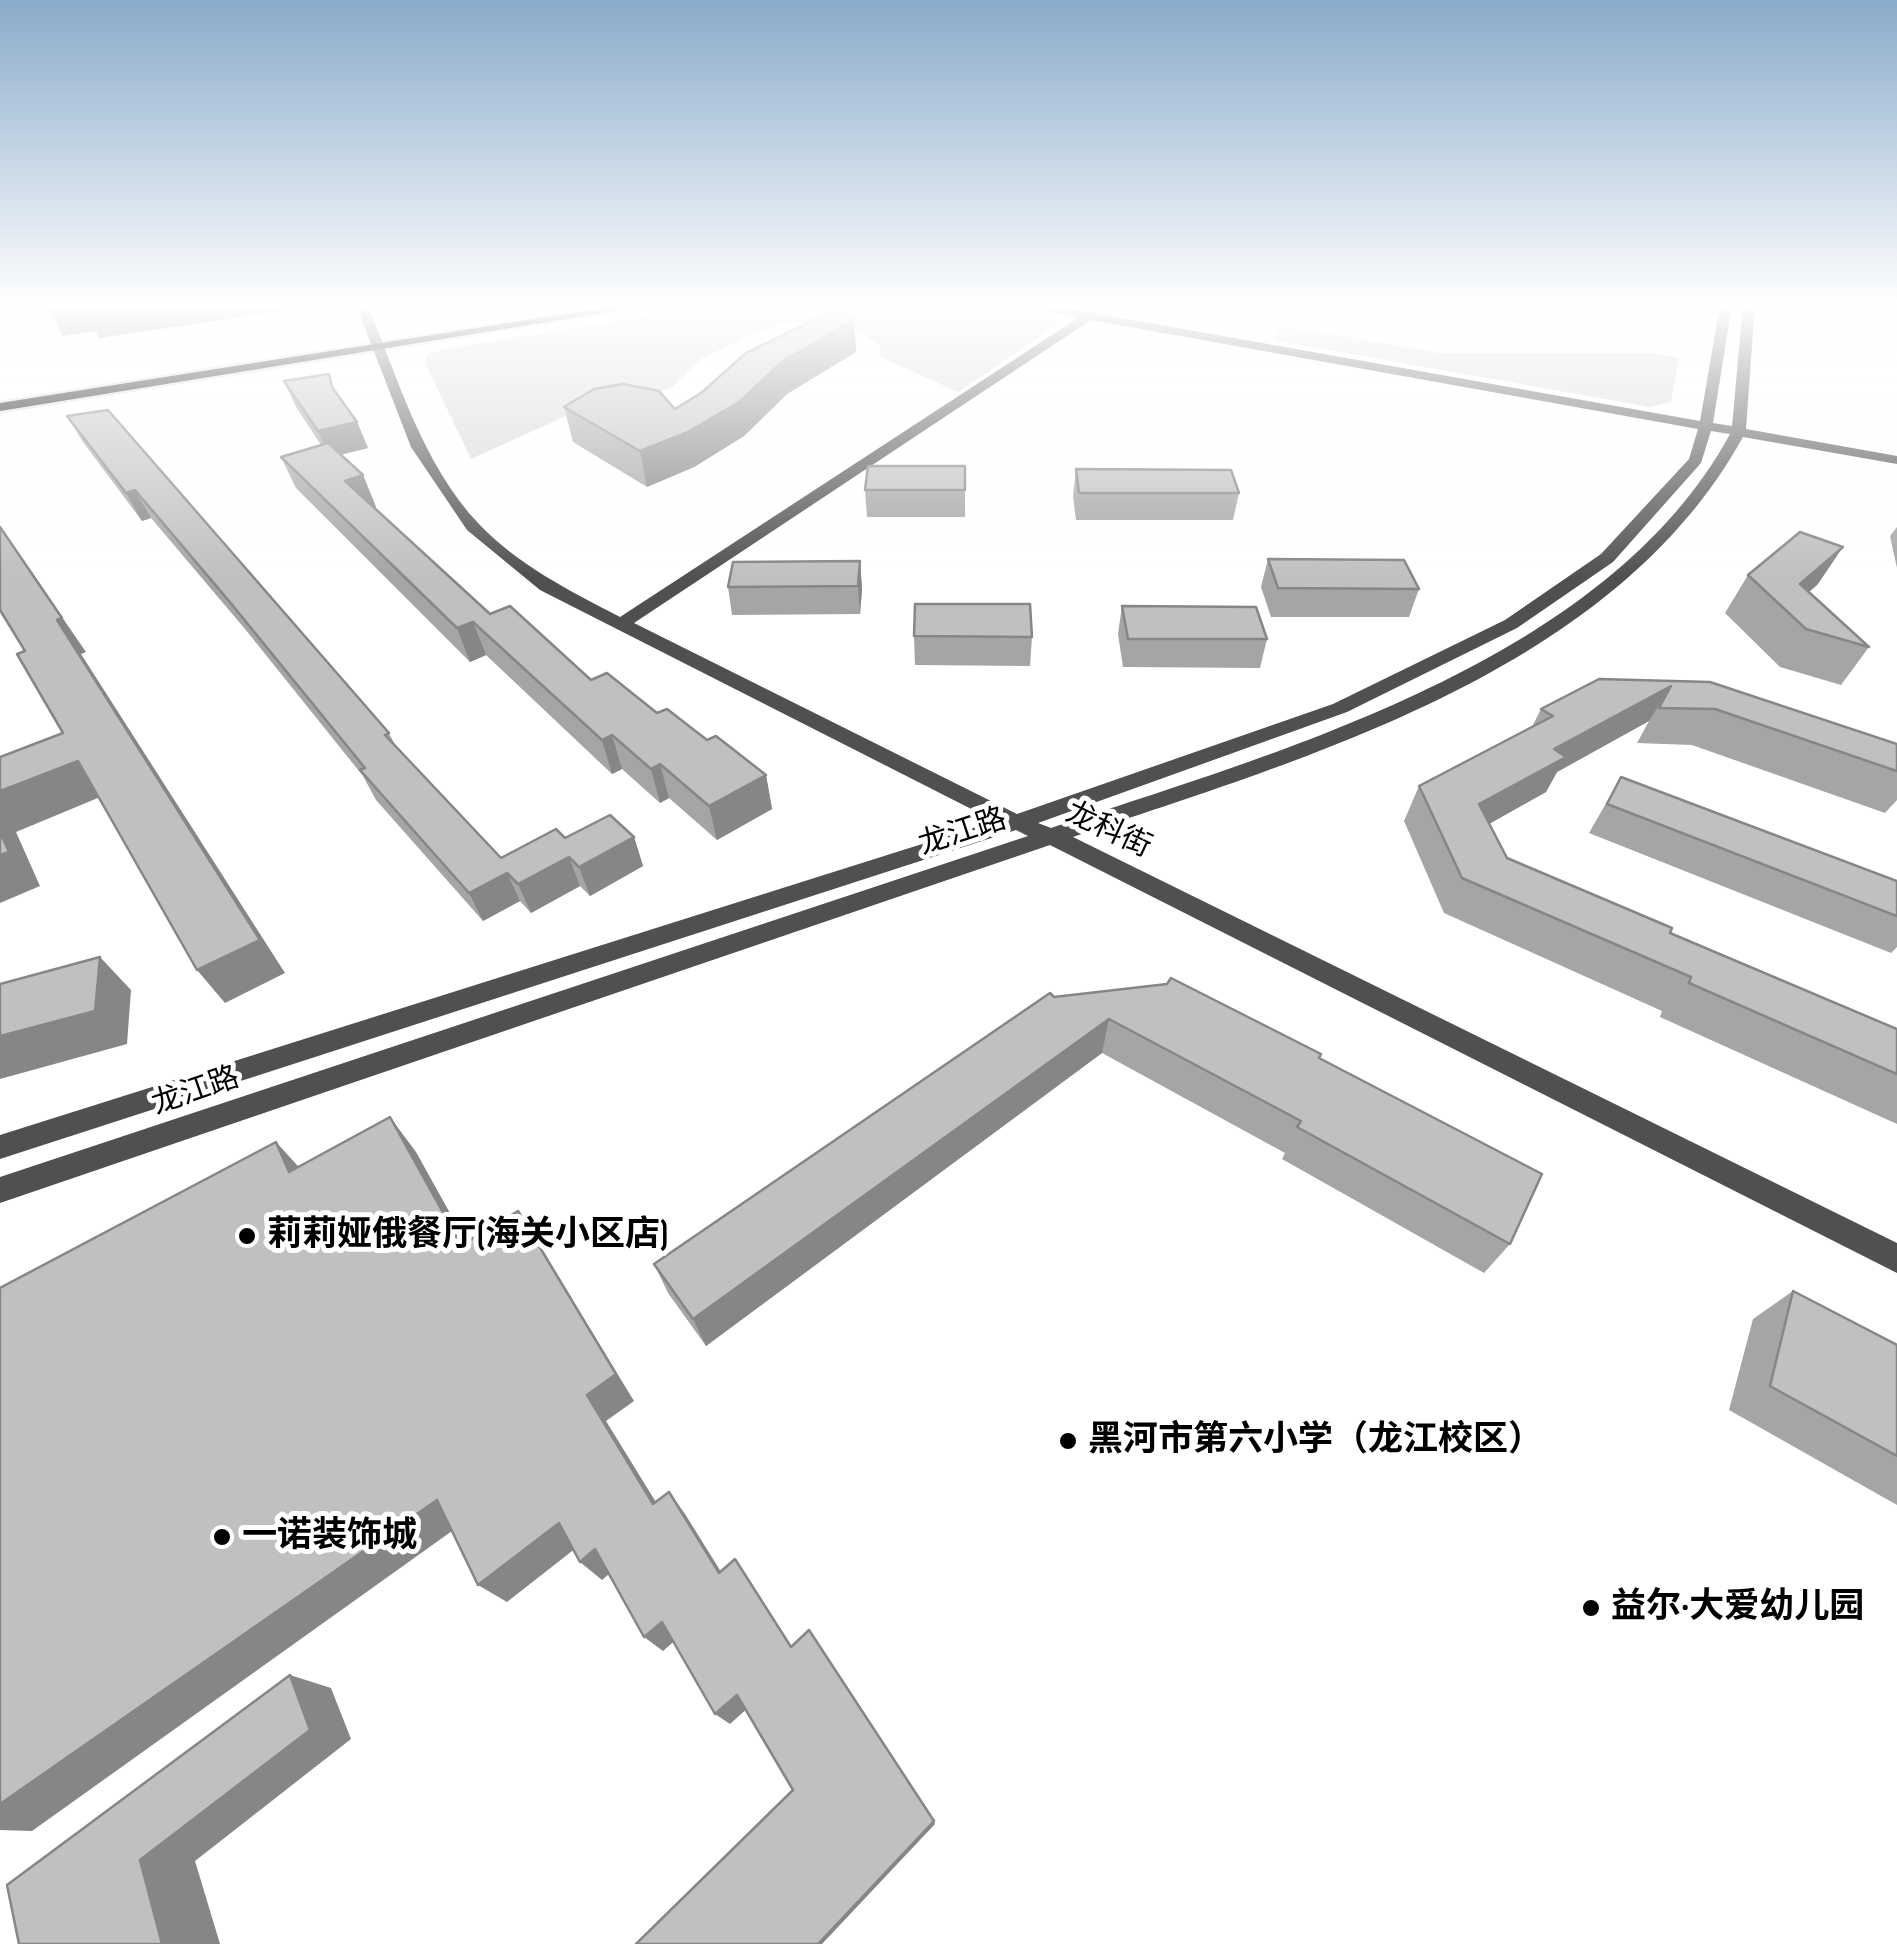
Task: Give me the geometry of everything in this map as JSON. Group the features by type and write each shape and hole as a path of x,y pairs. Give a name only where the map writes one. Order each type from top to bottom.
{"main road":[{"path":"0,408 71,396"}],"street":[{"name":"龙科街","path":"398,396 418,447 474,527 546,586 1017,822 1094,855 1897,1259"},
{"path":"621,624 967,396"},
{"path":"1540,396 1897,460"},
{"name":"龙江路","path":"0,1147 1017,822 1340,708 1511,624 1608,558 1696,460 1711,396"},
{"name":"龙江路","path":"0,1190 1225,778 1369,723 1492,664 1627,570 1681,519 1739,431 1742,396"}],"shaded area":[{"path":"441,396 639,396 577,411 471,459"},
{"path":"1587,396 1672,396 1671,402 1650,407"}],"building":[{"path":"294,396 338,396 357,422 318,431"},
{"path":"583,396 663,396 675,409 697,396 746,396 688,432 640,451 564,407"},
{"path":"108,410 389,733 385,735 501,858 556,829 565,838 610,815 634,837 579,867 569,857 518,884 507,873 469,893 360,770 365,768 229,601 135,490 126,493 67,416"},
{"path":"328,443 363,475 345,481 490,614 510,606 591,680 607,673 657,713 667,709 707,740 716,736 766,775 709,806 660,764 651,769 612,735 602,740 473,622 457,628 281,457"},
{"path":"868,466 965,466 965,490 865,490"},
{"path":"1076,469 1231,470 1239,493 1079,493"},
{"path":"0,527 62,618 57,620 260,940 197,970 78,761 0,791 0,757 63,733 17,654 25,651 0,610"},
{"path":"1800,532 1843,547 1800,584 1869,647 1806,629 1748,575"},
{"path":"1268,559 1404,560 1419,589 1278,588"},
{"path":"860,561 858,586 728,587 733,562"},
{"path":"915,604 1030,604 1032,637 914,636"},
{"path":"1122,606 1256,607 1267,639 1128,639"},
{"path":"1599,679 1710,682 1897,744 1897,771 1715,709 1659,708 1671,686 1554,749 1566,757 1479,804 1507,858 1672,928 1670,933 1897,1029 1897,1074 1689,983 1691,977 1462,878 1419,786 1553,716 1541,709"},
{"path":"1621,777 1897,881 1897,916 1607,804"},
{"path":"0,832 9,852 0,855"},
{"path":"100,957 95,1011 0,1036 0,984"},
{"path":"1171,978 1542,1174 1510,1244 1297,1127 1301,1121 1109,1019 693,1319 654,1264 1050,993 1054,997 1167,984"},
{"name":"一诺装饰城","path":"390,1117 461,1245 518,1211 616,1374 587,1395 653,1504 669,1492 719,1573 735,1559 791,1647 809,1630 934,1821 818,1944 636,1944 793,1790 737,1695 715,1714 662,1622 644,1637 595,1549 580,1562 559,1523 478,1585 437,1500 0,1804 0,1288 276,1142 289,1172"},
{"path":"1793,1291 1897,1345 1897,1456 1770,1386"},
{"path":"290,1675 310,1730 140,1860 162,1944 19,1944 7,1885"}],"place":[{"name":"莉莉娅俄餐厅(海关小区店)","path":"247,1236"},
{"name":"黑河市第六小学（龙江校区）","path":"1068,1441"},
{"name":"一诺装饰城","path":"222,1537"},
{"name":"益尔·大爱幼儿园","path":"1591,1608"}]}
